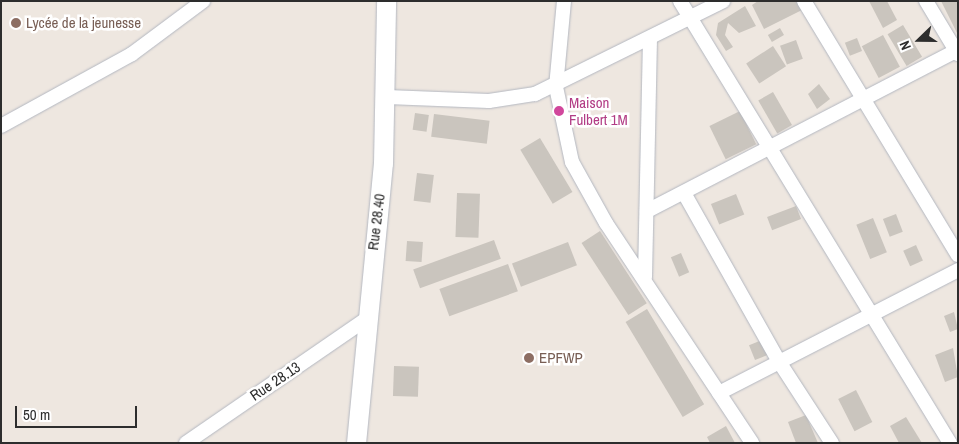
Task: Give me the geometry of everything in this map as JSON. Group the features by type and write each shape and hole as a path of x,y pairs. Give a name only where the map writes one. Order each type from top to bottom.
{"street":[{"path":"1,126 132,54 203,1"},
{"name":"Rue 28.40","path":"356,443 365,320 387,97 386,1"},
{"path":"564,1 556,87 572,162 606,223 645,277 752,443"},
{"path":"680,1 773,149 870,314 950,443"},
{"path":"387,97 496,101 556,87 723,1"},
{"path":"804,1 958,255"},
{"path":"647,211 773,149 957,52 926,1"},
{"path":"645,277 650,39"},
{"path":"684,193 778,360 832,443"},
{"path":"720,393 778,360 958,270"},
{"name":"Rue 28.13","path":"186,443 365,320"}],"building":[{"path":"758,1 798,1 802,10 764,29 752,5"},
{"path":"869,1 887,1 897,20 883,28"},
{"path":"941,1 958,1 958,35"},
{"path":"745,6 756,26 739,33 728,23 725,35 733,47 726,51 716,35 718,23"},
{"path":"903,25 922,57 907,66 888,34"},
{"path":"780,28 784,35 772,42 768,35"},
{"path":"883,35 900,67 879,78 862,46"},
{"path":"857,38 862,51 850,56 845,43"},
{"path":"796,40 803,59 787,65 780,46"},
{"path":"773,46 786,66 759,84 746,63"},
{"path":"819,84 830,99 817,109 808,94"},
{"path":"773,92 792,125 777,133 758,100"},
{"path":"740,111 756,144 726,159 709,126"},
{"path":"415,113 429,115 426,132 413,130"},
{"path":"434,114 490,121 487,144 431,137"},
{"path":"540,138 572,192 553,204 520,150"},
{"path":"417,173 434,175 430,203 414,201"},
{"path":"457,193 480,194 478,238 455,237"},
{"path":"736,194 744,214 719,225 711,204"},
{"path":"796,206 801,219 772,230 767,217"},
{"path":"896,214 903,232 890,237 883,219"},
{"path":"873,218 887,252 870,259 856,225"},
{"path":"600,231 647,303 628,315 582,243"},
{"path":"494,240 501,259 420,288 413,269"},
{"path":"407,241 423,242 422,262 406,261"},
{"path":"568,242 577,265 521,287 512,264"},
{"path":"916,245 923,261 910,266 903,251"},
{"path":"681,253 689,272 679,277 671,257"},
{"path":"508,264 518,291 449,316 439,289"},
{"path":"647,309 704,404 683,417 626,322"},
{"path":"954,312 958,329 950,332 944,316"},
{"path":"762,340 768,355 755,360 749,345"},
{"path":"953,348 958,377 945,382 935,355"},
{"path":"394,366 419,367 418,397 393,396"},
{"path":"856,390 872,422 855,431 838,399"},
{"path":"806,415 818,443 796,443 788,422"},
{"path":"906,417 922,443 899,443 890,426"},
{"path":"726,426 735,443 710,443 707,437"}],"place":[{"name":"Lycée de la jeunesse","path":"16,23"},
{"name":"Maison Fulbert 1M","path":"559,111"},
{"name":"EPFWP","path":"529,358"}]}
